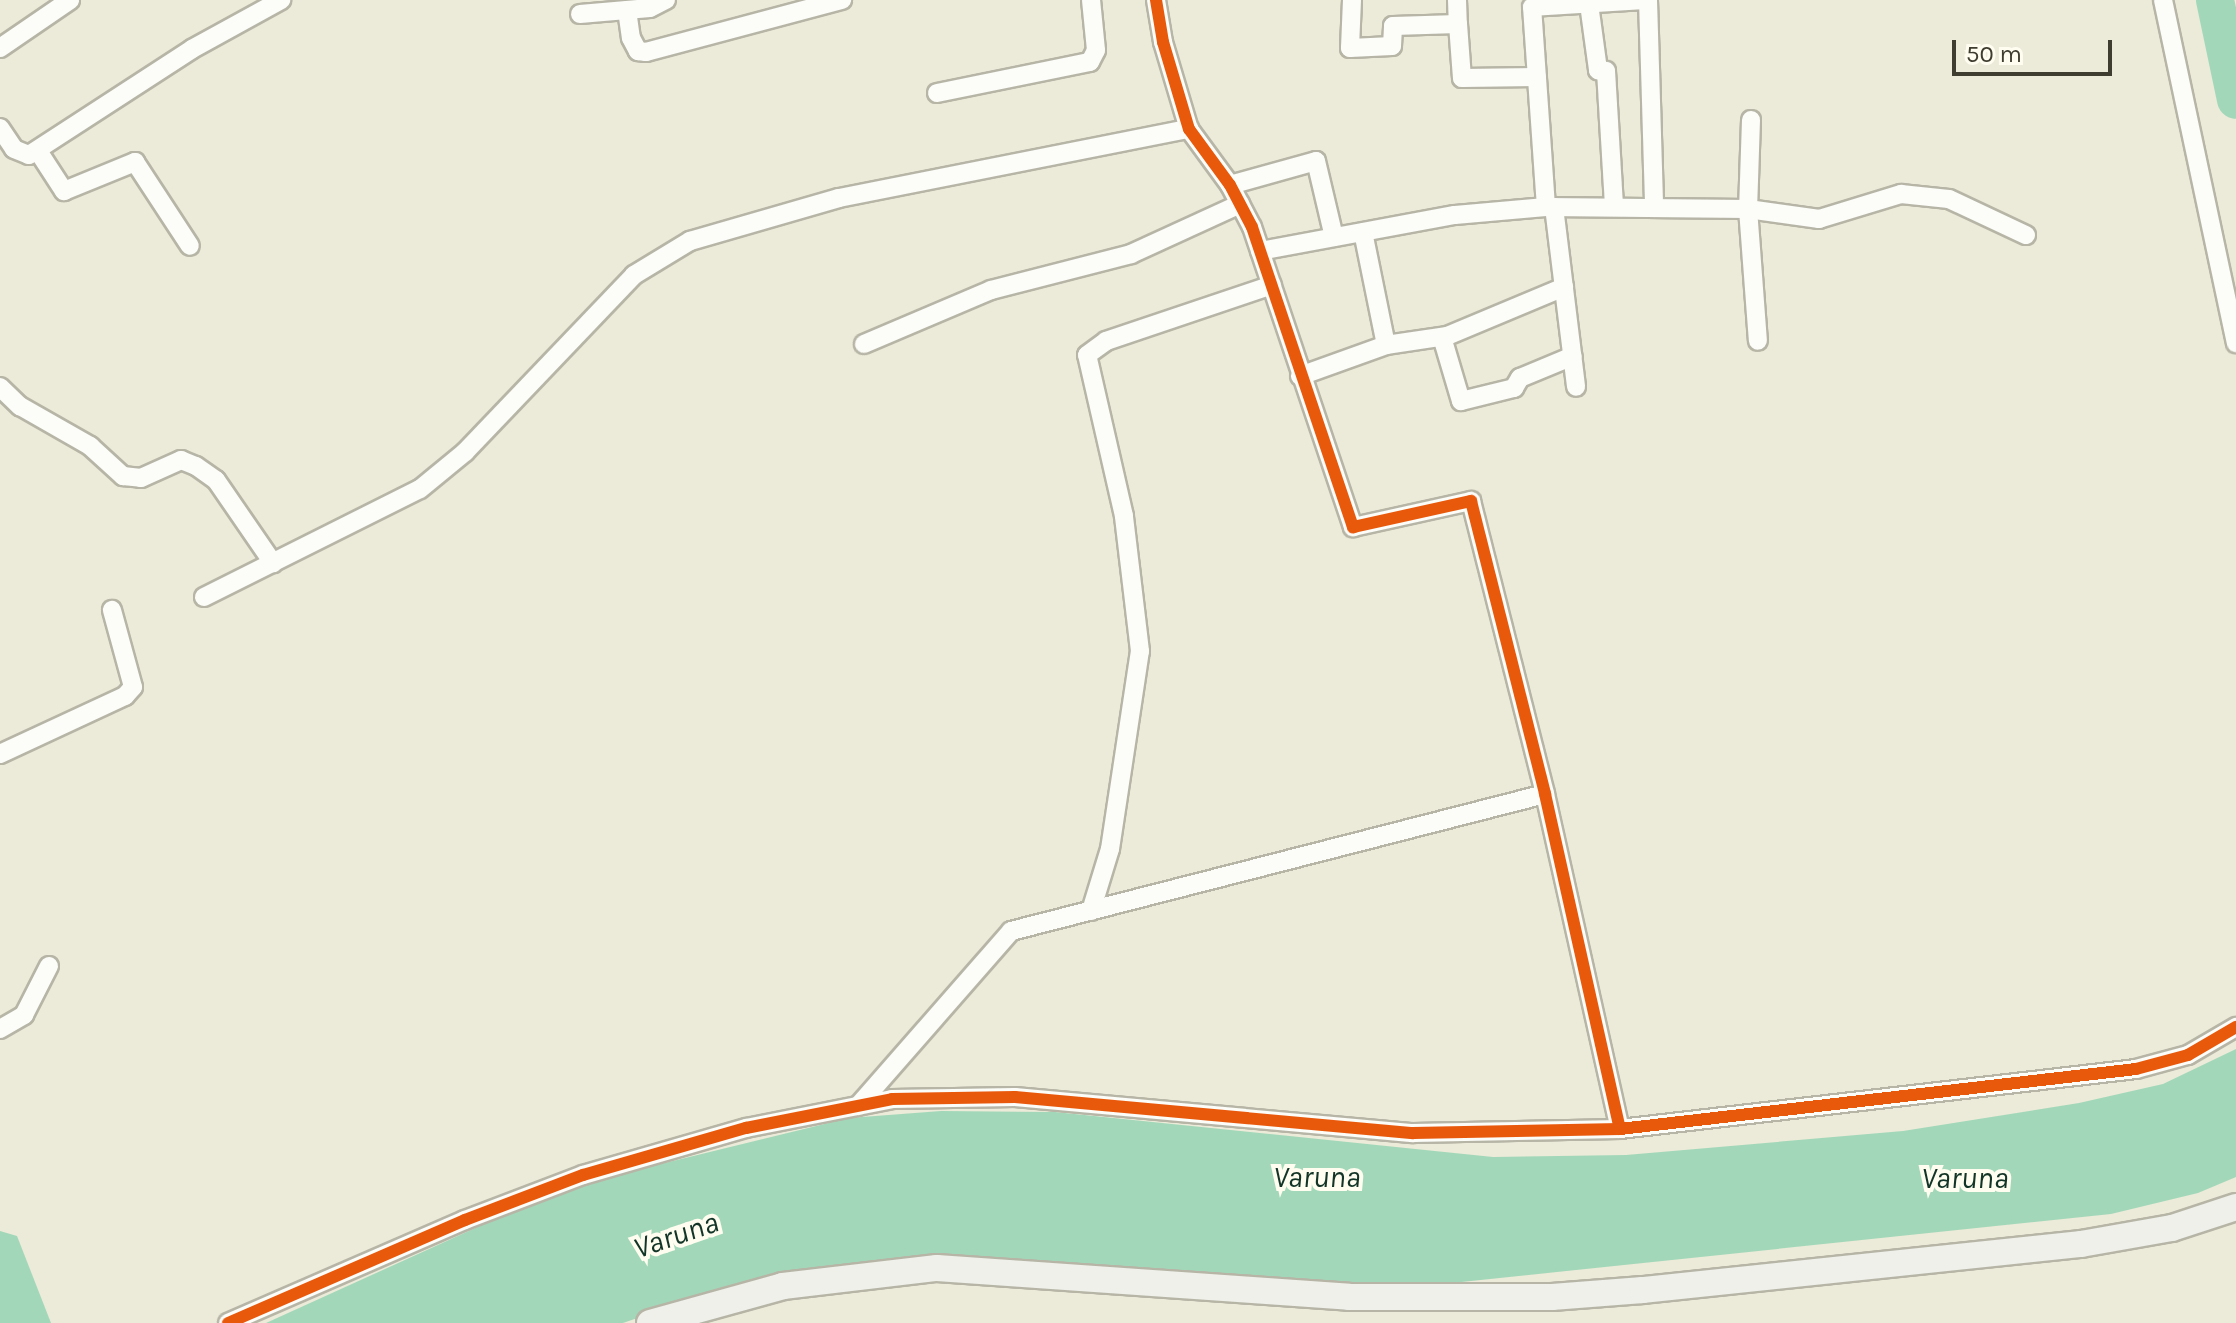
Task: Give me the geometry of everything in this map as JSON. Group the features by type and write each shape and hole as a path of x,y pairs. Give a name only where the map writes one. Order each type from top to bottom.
{"street":[{"path":"0,48 70,0"},
{"path":"0,128 14,149 29,155 38,151 192,49 281,0"},
{"path":"580,14 660,6 666,0"},
{"path":"627,10 631,38 638,51 646,52 842,0"},
{"path":"937,93 1090,62 1096,50 1091,0"},
{"path":"1156,0 1163,42 1189,129 1230,185 1260,251 1353,527 1471,501 1545,794 1620,1129"},
{"path":"1352,0 1350,48 1392,46 1393,26 1458,24"},
{"path":"1457,0 1462,78 1537,77"},
{"path":"1576,387 1564,287 1550,207 1532,7 1648,0 1654,205"},
{"path":"2163,0 2236,343"},
{"path":"1589,4 1598,70 1606,71 1614,206"},
{"path":"1751,120 1748,209 1758,341"},
{"path":"204,597 420,489 465,452 634,275 690,241 839,198 1189,129"},
{"path":"38,151 64,191 135,162 190,246"},
{"path":"1230,185 1316,161 1334,237"},
{"path":"1260,251 1363,232 1550,207 1654,205 1748,209 1819,219 1879,199 1924,195 1949,199 2026,235"},
{"path":"864,344 991,290 1131,254 1240,204"},
{"path":"1363,232 1386,345"},
{"path":"1091,911 1110,849 1140,651 1124,516 1087,355 1106,341 1272,285"},
{"path":"1300,376 1386,345 1442,337 1564,287"},
{"path":"1442,337 1461,401 1514,388 1520,378 1573,356"},
{"path":"1,391 90,446 123,476 141,478 181,460 196,466 216,480 273,563"},
{"path":"0,754 125,696 133,687 112,610"},
{"path":"858,1106 1011,931 1545,794"},
{"path":"0,1029 24,1015 49,966"},
{"path":"228,1323 465,1220 583,1175 746,1128 892,1099 1015,1097 1413,1133 1620,1129 2136,1069 2188,1055 2236,1027"},
{"path":"650,1323 783,1286 937,1268 1349,1297 1552,1297 1628,1292 2081,1244 2172,1228 2236,1207"}],"water":[{"path":"2236,1049 2236,1177 2198,1193 2111,1214 1404,1288 1113,1268 707,1294 623,1323 266,1323 526,1205 632,1171 849,1118 941,1111 1055,1112 1493,1157 1626,1155 1903,1131 2079,1103 2163,1084"},
{"path":"0,1231 17,1236 51,1323 0,1323"}],"waterway":[{"name":"Varuna","path":"2215,0 2236,100"}],"cycle path":[{"path":"1156,0 1163,42 1189,129 1230,185 1252,227 1353,527 1471,501 1545,794 1620,1129"},
{"path":"228,1323 465,1220 583,1175 746,1128 892,1099 1015,1097 1413,1133 1620,1129 2136,1069 2188,1055 2236,1027"}]}
